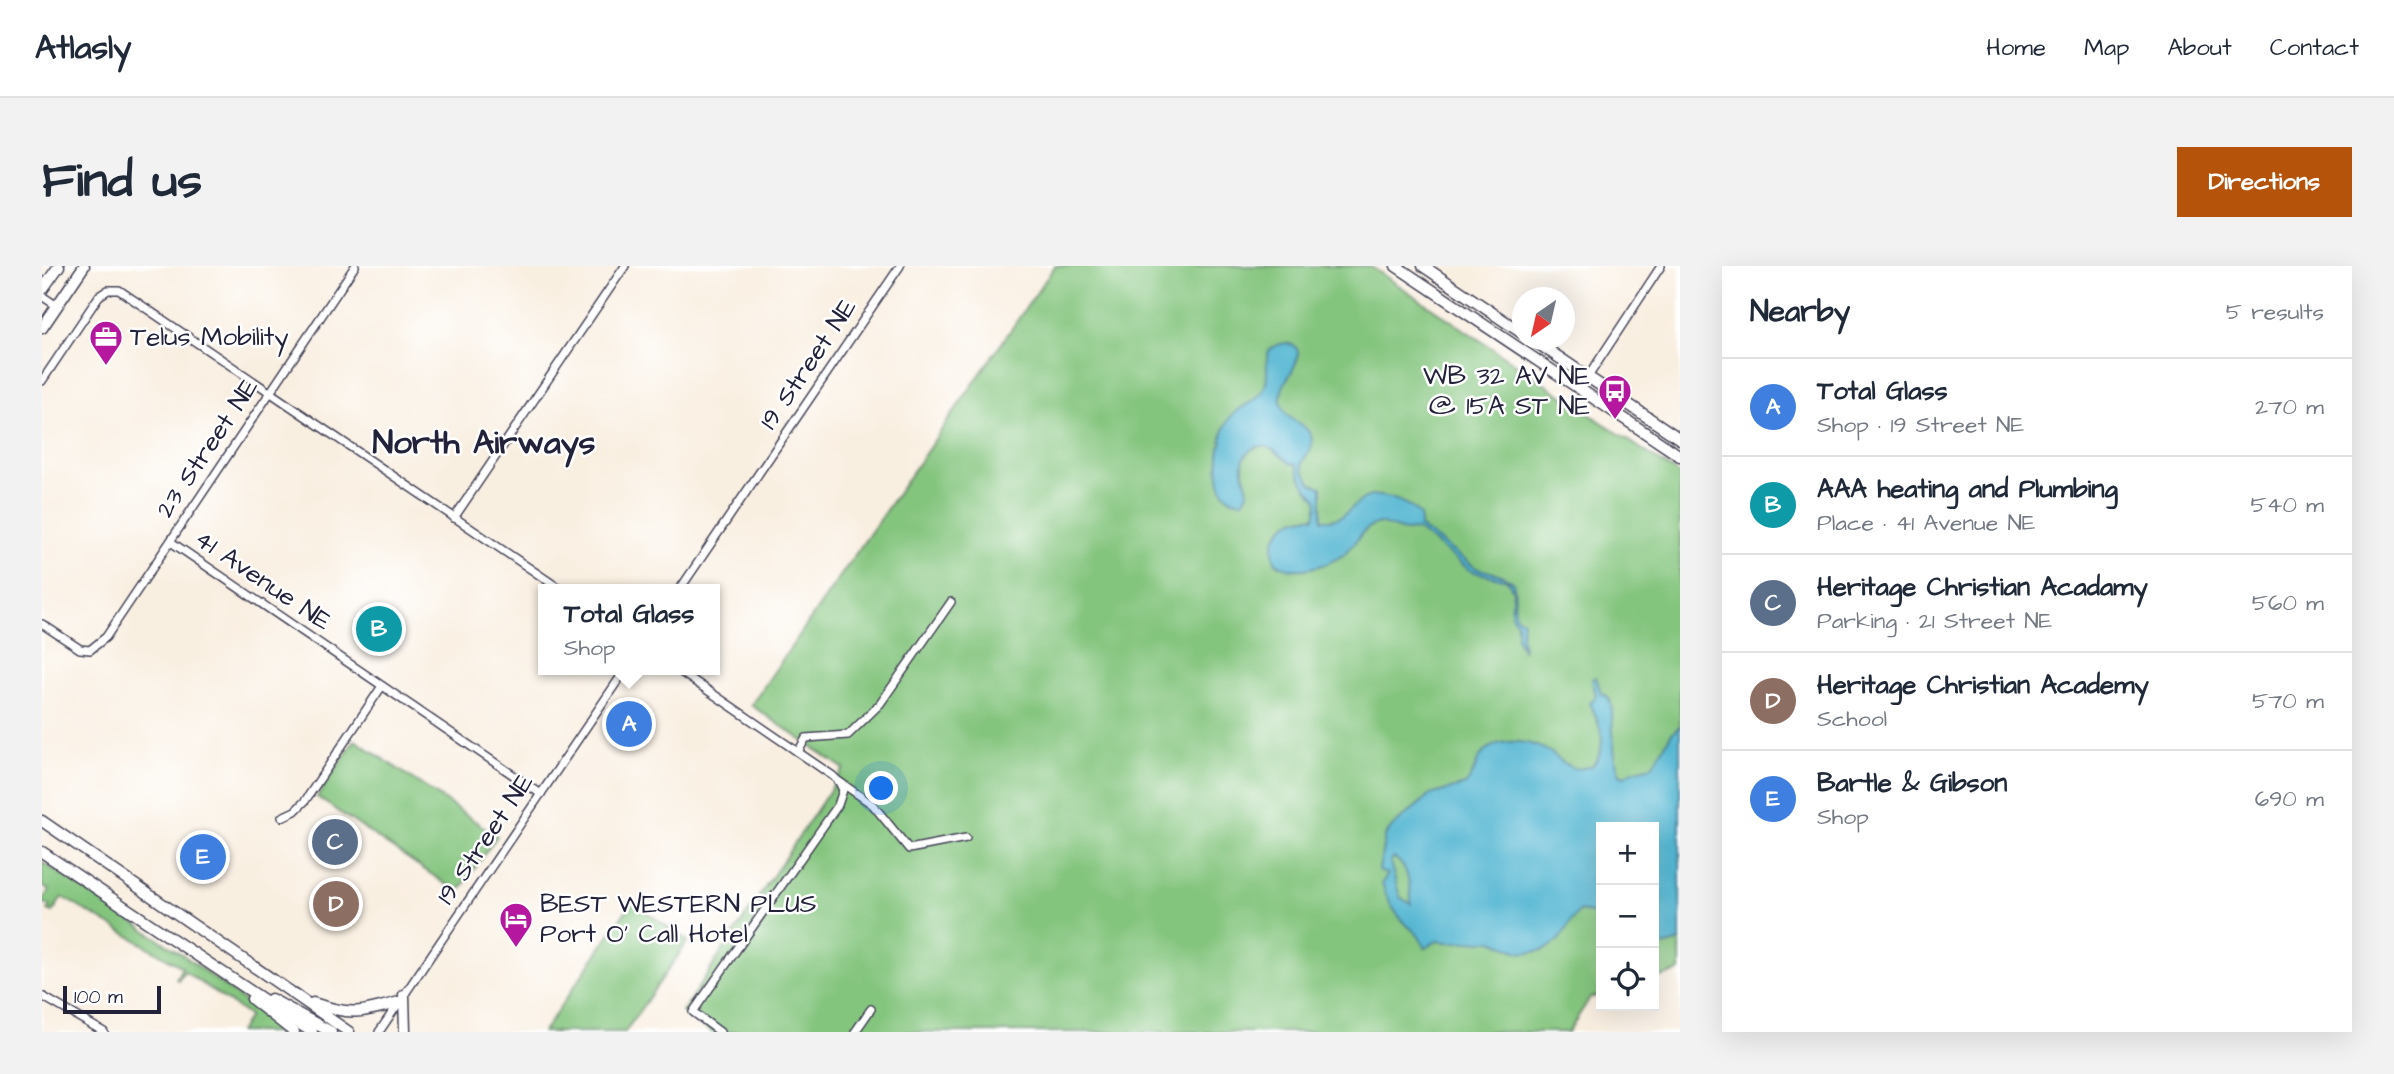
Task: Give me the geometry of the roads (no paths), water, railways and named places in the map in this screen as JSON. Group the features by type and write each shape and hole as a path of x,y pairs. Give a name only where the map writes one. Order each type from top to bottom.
{"main road":[{"path":"42,275 52,266"},
{"path":"42,290 59,266"},
{"path":"42,328 84,266"},
{"path":"1396,266 1680,456"},
{"path":"1423,266 1512,326"},
{"path":"1547,350 1680,439"},
{"path":"42,821 349,1032"},
{"path":"42,852 312,1032"},
{"path":"223,973 294,1032"},
{"path":"251,990 281,1003 331,1032"},
{"path":"300,998 333,1010 355,1014 401,998 405,1032"}],"street":[{"name":"23 Street NE","path":"42,624 80,649 90,650 106,637 355,266"},
{"path":"454,518 625,266"},
{"name":"19 Street NE","path":"683,584 900,266"},
{"path":"1580,388 1661,266"},
{"path":"42,380 99,296 105,291 119,290 552,584"},
{"path":"42,296 57,306"},
{"name":"41 Avenue NE","path":"171,542 541,794"},
{"path":"798,752 806,738 848,735 872,712 951,601"},
{"name":"19 Street NE","path":"379,1032 622,675"},
{"path":"685,675 873,805 909,849 966,838"},
{"path":"282,817 295,811 305,801 382,686"},
{"path":"720,1032 693,1012 838,804 843,790 836,779"},
{"path":"42,996 104,1032"},
{"path":"855,1032 871,1009"}],"water":[{"path":"1285,343 1293,345 1298,354 1283,388 1282,407 1290,417 1309,431 1311,436 1312,445 1302,465 1312,484 1322,487 1322,520 1342,516 1365,498 1372,496 1395,499 1410,507 1420,516 1420,527 1476,568 1501,575 1513,582 1516,617 1523,620 1523,651 1517,638 1517,623 1511,615 1513,590 1507,580 1471,571 1418,530 1404,531 1379,523 1363,532 1343,555 1327,563 1300,569 1275,562 1274,543 1282,528 1297,519 1315,517 1317,510 1317,499 1304,485 1296,464 1291,464 1267,447 1251,450 1246,454 1243,463 1248,493 1243,501 1232,499 1224,492 1218,468 1221,440 1229,419 1262,392 1267,379 1268,354 1271,349"},
{"path":"1596,677 1601,694 1606,695 1611,702 1615,759 1620,774 1624,776 1652,766 1672,733 1680,726 1680,941 1659,947 1659,822 1596,822 1596,915 1580,911 1557,941 1550,947 1535,952 1520,952 1491,941 1437,941 1425,948 1419,936 1393,909 1384,889 1382,883 1388,874 1380,872 1379,869 1385,836 1430,795 1465,785 1480,757 1496,745 1527,743 1548,751 1572,767 1592,766 1601,750 1602,742 1600,727 1590,703 1596,696 1592,679","holes":["1394,858 1403,866 1408,878 1411,904 1400,897 1390,862"]}],"place":[{"name":"Telus Mobility","path":"106,367"},
{"name":"WB 32 AV NE @ 15A ST NE","path":"1615,421"},
{"name":"AAA heating and Plumbing","path":"379,629"},
{"name":"Total Glass","path":"629,724"},
{"name":"Heritage Christian Acadamy","path":"335,842"},
{"name":"Bartle & Gibson","path":"203,857"},
{"name":"Heritage Christian Academy","path":"336,904"},
{"name":"BEST WESTERN PLUS Port O' Call Hotel","path":"516,949"}],"district":[{"name":"North Airways","path":"484,443"}]}
